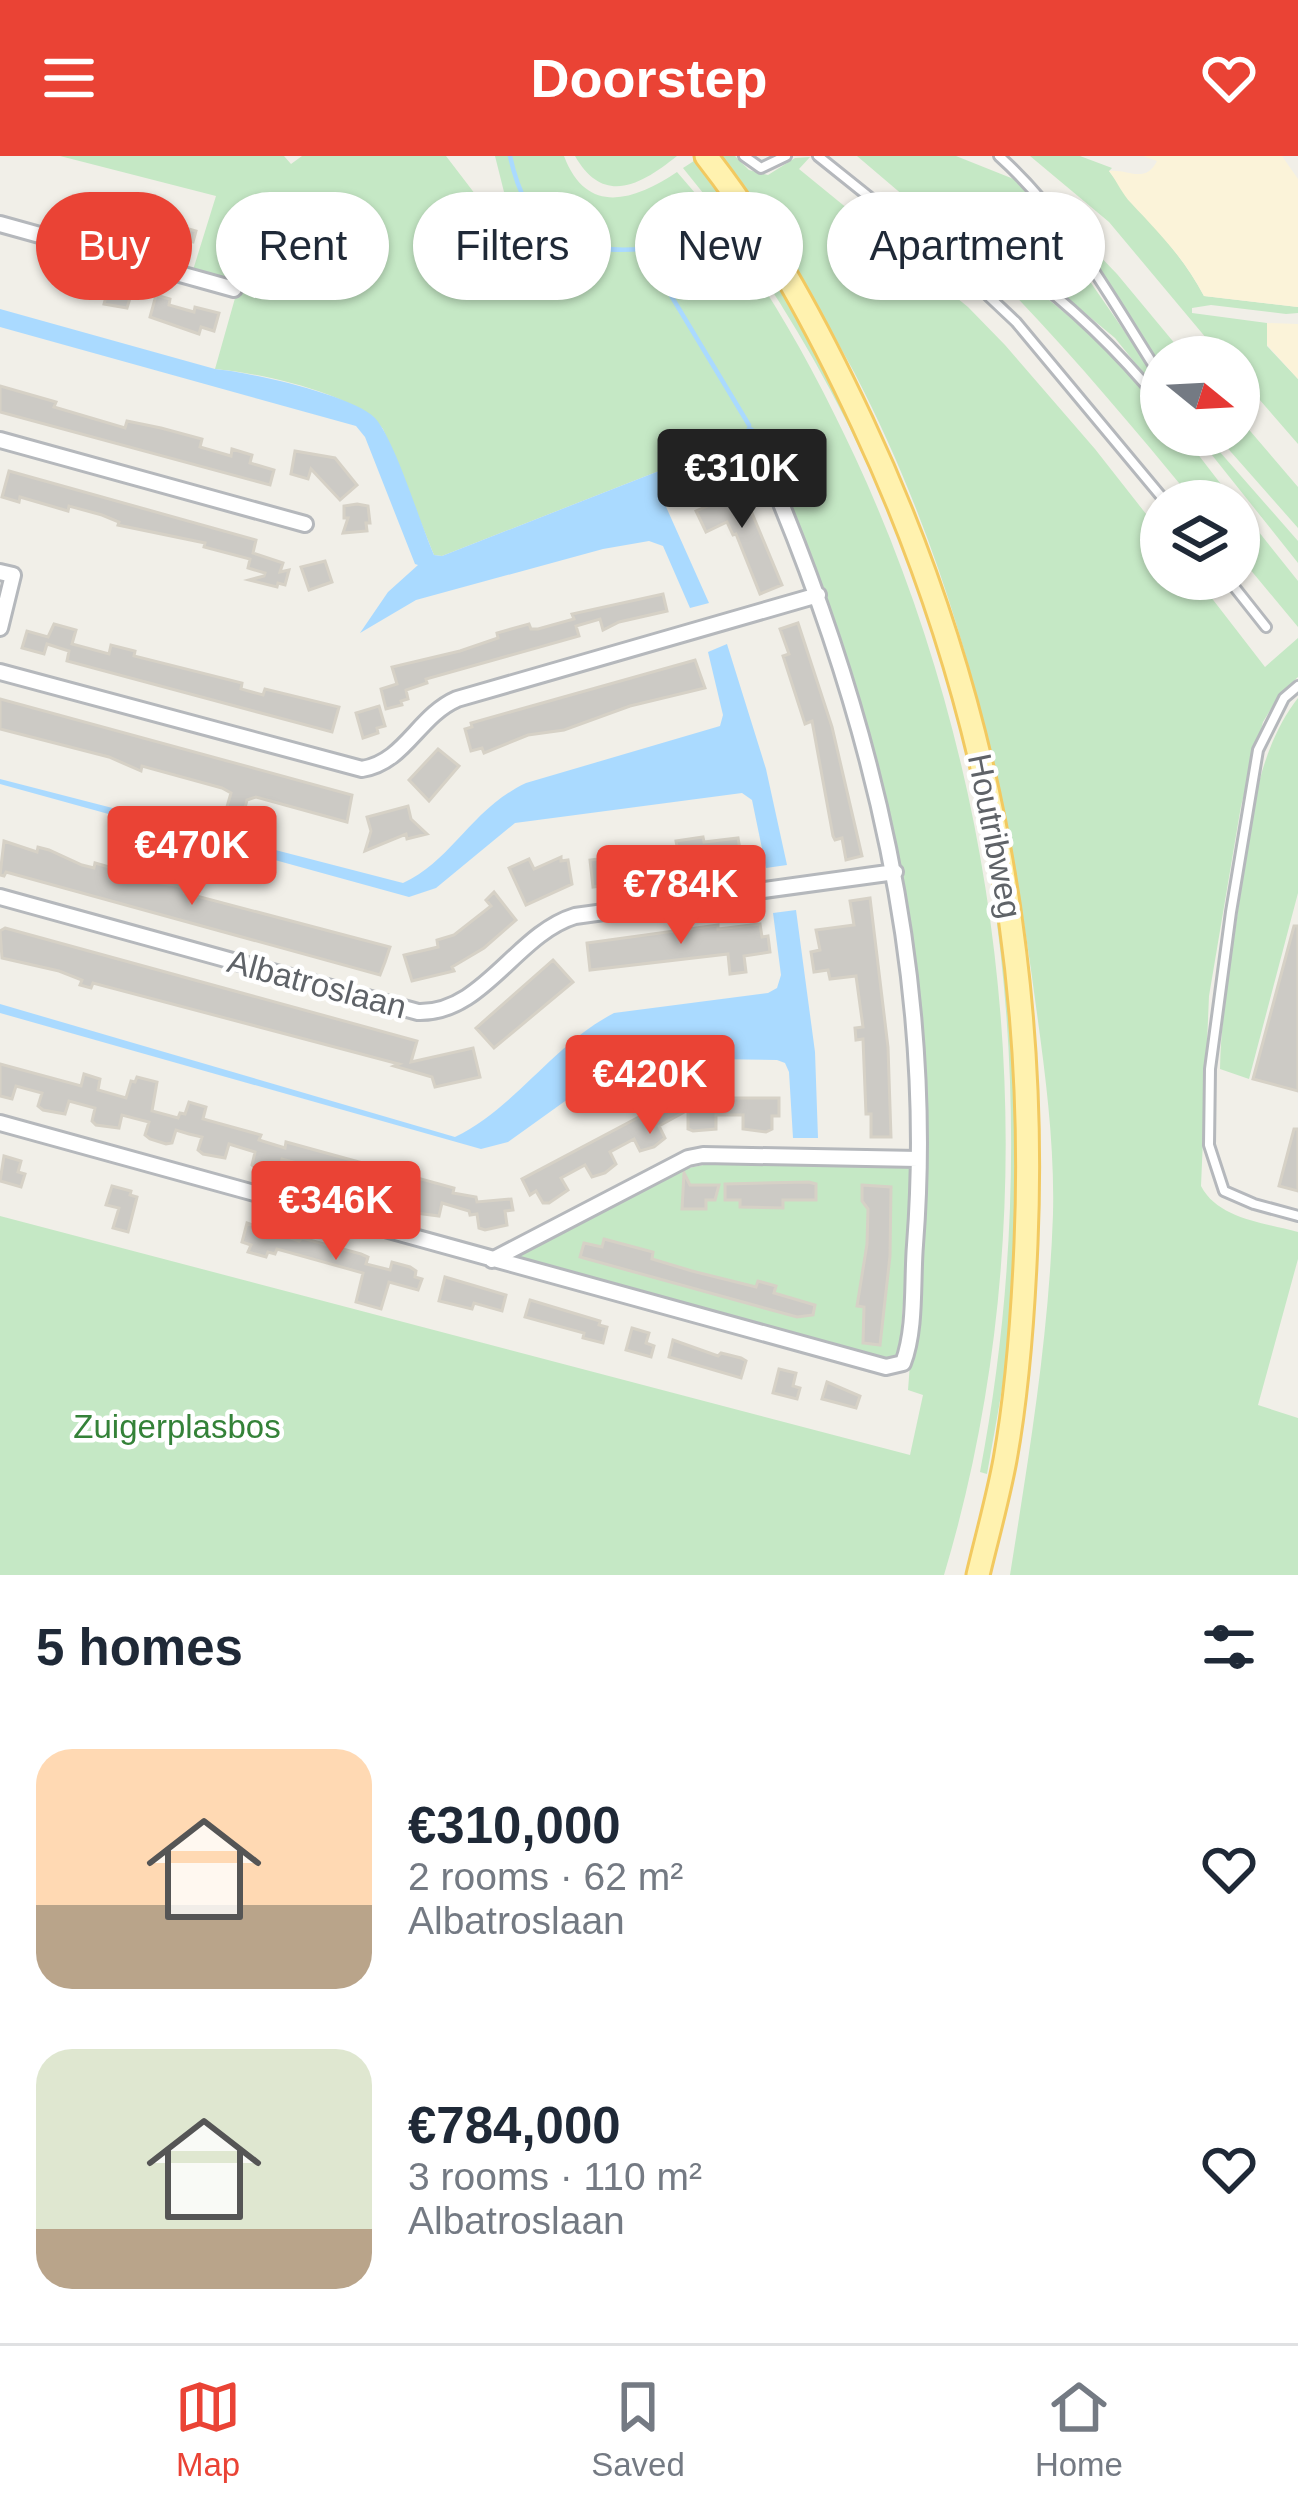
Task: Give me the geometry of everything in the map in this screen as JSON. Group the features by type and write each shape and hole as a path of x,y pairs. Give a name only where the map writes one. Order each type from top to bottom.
{"main road":[{"name":"Houtribweg","path":"706,156 800,300 890,480 941,611 973,721 1002,851 1022,996 1030,1156 1022,1328 1005,1459 978,1575"}],"street":[{"path":"0,224 216,284"},
{"path":"0,440 304,524"},
{"path":"0,1123 492,1260 895,1367 903,1363 919,1084 914,1006 895,872 862,727 818,596 767,470"},
{"path":"0,572 13,575 0,628"},
{"path":"0,672 362,769 393,758 437,711 457,699 818,596"},
{"name":"Albatroslaan","path":"0,897 418,1012 432,1012 456,1005 544,931 575,916 895,872"},
{"path":"492,1260 688,1158 918,1159"}],"lane":[{"path":"744,156 761,168 787,156"},
{"path":"818,156 863,192"},
{"path":"999,156 1033,185 1140,343"},
{"path":"991,300 1016,322 1148,480"},
{"path":"1062,300 1140,378"},
{"path":"1245,600 1266,627"},
{"path":"1298,686 1285,698 1258,750 1210,1069 1209,1145 1224,1191 1298,1216"}],"green space":[{"name":"Zuigerplasbos","path":"60,156 284,156 291,164 302,156 446,156 474,192 413,192 413,300 611,300 611,197 635,193 635,300 771,300 817,381 855,457 909,589 951,725 982,865 1000,1008 1006,1152 998,1295 978,1437 944,1575 0,1575 0,1216 910,1455 923,1395 908,1390 924,1182 899,871 843,653 766,465 758,469 763,481 746,489 732,462 759,449 761,437 745,434 442,556 434,555 383,429 370,416 305,387 215,369 234,300 389,300 389,192 216,192 216,196"},
{"path":"495,156 564,156 585,188 593,192 504,192"},
{"path":"575,156 677,156 637,182 611,186 586,172"},
{"path":"720,156 735,156 749,170 768,175 795,158 810,157 799,169 827,192 827,300 959,300 1005,345 1140,506 1140,600 1213,600 1265,667 1298,638 1298,677 1280,694 1263,722 1241,806 1209,996 1201,1186 1230,1213 1298,1232 1298,1259 1258,1405 1298,1418 1298,1575 1010,1575 1043,1350 1053,1184 1039,1031 1005,816 968,664 918,515 854,372 803,284 803,192 744,192"},
{"path":"857,156 956,156 1021,182 1028,192 899,192"},
{"path":"1030,156 1080,156 1112,168 1109,171 1183,262 1204,296 1298,307 1298,313 1286,314 1211,305 1192,308 1192,313 1267,323 1267,346 1298,379 1298,444 1260,400 1260,336 1204,336 1105,219 1105,192 1073,192"},
{"path":"697,159 719,192 700,192 683,168"},
{"path":"677,172 694,192 639,192 645,190"},
{"path":"216,196 216,277 193,270"},
{"path":"1105,262 1169,336 1140,336 1105,284"},
{"path":"777,300 787,300 847,413 905,547 951,686 986,827 1009,972 1019,1118 1015,1292 987,1474 980,1472 1004,1302 1011,1130 1001,957 974,787 928,620 865,460"},
{"path":"1048,300 1140,387 1140,437 1080,366 1020,301"},
{"path":"1069,300 1103,300 1140,354 1140,369 1115,338"},
{"path":"1260,443 1298,487 1298,528 1260,480 1235,456 1260,456"},
{"path":"1156,456 1199,456 1218,480 1176,480"},
{"path":"1213,456 1223,456 1244,480 1232,480"},
{"path":"1260,498 1298,541 1298,563 1260,515"},
{"path":"1260,533 1298,581 1298,627 1260,581"},
{"path":"1298,698 1298,893 1249,1079 1220,1069 1226,990 1255,800 1271,746"},
{"path":"713,1163 913,1164 899,1359 887,1361 513,1258 674,1171"}],"sand":[{"path":"1143,156 1282,156 1298,179 1298,307 1204,296 1180,258 1109,171 1147,172 1157,161"},
{"path":"1267,323 1298,324 1298,379 1267,345"}],"water":[{"path":"0,309 215,369 299,386 363,409 375,418 391,444 434,555 442,556 738,440 749,425 762,444 755,453 663,492 709,603 690,608 663,546 649,541 416,600 360,633 388,592 418,565 365,437 356,426 0,327"},
{"path":"727,644 766,769 787,865 766,868 752,800 742,793 515,823 436,888 409,897 0,784 0,779 403,883 435,862 490,806 526,783 720,726 723,715 708,652"},
{"path":"796,910 815,1052 818,1138 793,1138 789,1072 777,1060 621,1061 508,1142 481,1149 0,1013 0,1004 455,1137 497,1109 572,1041 614,1013 777,988 781,975 773,913"}],"building":[{"path":"105,300 129,300 127,308 104,304"},
{"path":"155,300 170,300 169,305 194,312 195,307 219,313 214,331 201,327 199,334 150,317"},
{"path":"0,386 125,428 127,421 161,428 202,439 200,447 231,456 232,449 252,455 250,463 274,470 270,485 0,412"},
{"path":"295,451 335,458 357,485 340,500 311,469 308,479 291,474"},
{"path":"734,470 782,585 760,594 727,522 706,532 696,511 728,497 719,477"},
{"path":"9,471 256,540 253,553 283,563 280,572 289,570 285,585 249,580 265,573 248,568 250,559 204,547 205,543 118,525 69,506 68,511 20,497 19,502 2,497"},
{"path":"344,506 368,506 367,531 343,533 348,518 344,518"},
{"path":"325,561 332,582 309,590 301,567"},
{"path":"663,594 667,611 603,630 600,619 576,626 579,636 426,679 427,683 406,690 408,699 402,705 386,709 381,689 397,684 392,667 460,651 529,624 538,629 574,619 572,614"},
{"path":"798,623 832,727 862,856 846,860 842,838 833,836 812,721 805,724 783,656 789,654 780,629"},
{"path":"54,624 76,630 72,644 109,654 111,645 135,651 134,656 242,683 241,689 263,695 265,689 339,707 332,732 67,661 69,651 47,644 44,654 22,648 27,631 48,637"},
{"path":"695,660 705,688 630,706 564,730 528,735 484,753 482,748 471,751 465,729 471,723"},
{"path":"0,699 352,795 347,822 256,797 247,800 240,829 222,824 231,793 0,729"},
{"path":"379,706 385,726 363,738 356,713"},
{"path":"438,749 459,766 429,801 409,780"},
{"path":"408,806 411,819 427,834 407,839 406,834 365,851 371,831 367,817"},
{"path":"703,837 704,842 738,838 740,849 753,847 757,861 593,887 590,860 669,850 677,846 676,841"},
{"path":"4,841 390,947 380,975 6,872 0,875"},
{"path":"561,857 561,861 568,860 572,884 526,905 509,868 529,859 534,869"},
{"path":"494,892 516,920 484,948 452,967 454,971 412,981 404,955 438,947 437,940 454,935 491,906 486,900"},
{"path":"870,898 888,1047 891,1137 871,1137 871,1114 866,1114 863,1039 856,1040 855,1028 863,1027 856,976 830,979 828,970 814,972 811,952 820,950 816,930 854,925 850,901"},
{"path":"760,924 770,952 744,956 746,972 730,974 728,954 590,970 587,943"},
{"path":"1294,926 1298,926 1298,1091 1253,1079"},
{"path":"5,928 417,1041 411,1062 473,1048 480,1077 435,1087 432,1077 394,1066 399,1064 93,983 91,988 80,985 82,980 59,971 2,958 0,931"},
{"path":"553,960 573,982 494,1048 476,1028"},
{"path":"0,1064 81,1086 84,1074 100,1079 98,1090 126,1098 137,1077 157,1082 152,1111 178,1118 189,1102 206,1107 203,1119 261,1135 259,1140 285,1148 286,1142 454,1188 453,1193 476,1197 477,1202 511,1199 513,1210 505,1211 507,1225 485,1230 479,1228 477,1214 442,1203 439,1216 416,1213 412,1209 415,1196 389,1188 386,1202 364,1198 358,1194 362,1181 336,1174 332,1187 310,1184 305,1179 309,1166 282,1159 279,1172 256,1169 252,1165 255,1152 229,1144 225,1158 203,1154 198,1150 202,1137 176,1130 172,1143 150,1139 145,1135 149,1122 122,1115 119,1128 96,1125 92,1121 95,1108 69,1101 65,1114 43,1110 38,1106 42,1093 16,1086 12,1099 0,1096"},
{"path":"675,1098 779,1098 779,1116 772,1116 772,1129 766,1132 743,1129 743,1115 716,1115 716,1129 693,1131 688,1129 688,1110 659,1126 665,1138 654,1147 640,1151 634,1139 610,1152 616,1164 605,1173 592,1177 585,1165 561,1178 568,1190 549,1203 543,1203 536,1191 530,1195 522,1179"},
{"path":"1294,1129 1298,1129 1298,1191 1279,1186"},
{"path":"4,1156 21,1161 18,1172 25,1174 21,1187 0,1181"},
{"path":"684,1173 690,1185 719,1185 715,1200 706,1200 706,1209 682,1209"},
{"path":"809,1182 816,1184 816,1200 783,1200 783,1208 740,1207 740,1200 725,1200 725,1184"},
{"path":"862,1185 891,1187 890,1256 880,1345 863,1343 864,1307 857,1306 867,1244 868,1209 862,1201"},
{"path":"112,1186 137,1197 128,1232 113,1228 119,1208 106,1205"},
{"path":"247,1223 299,1241 361,1254 368,1257 366,1264 390,1270 392,1262 410,1267 422,1279 418,1290 389,1282 381,1309 356,1302 363,1273 277,1249 266,1257 248,1252 251,1245 242,1242"},
{"path":"604,1239 653,1252 652,1259 692,1271 756,1287 758,1281 776,1286 774,1293 815,1305 813,1315 797,1317 580,1257 584,1243 602,1247"},
{"path":"445,1277 506,1295 502,1311 439,1301"},
{"path":"530,1300 600,1321 599,1325 607,1327 603,1343 525,1317"},
{"path":"632,1328 649,1333 646,1343 654,1346 651,1357 626,1350"},
{"path":"673,1340 718,1356 741,1358 746,1361 741,1378 669,1357"},
{"path":"779,1369 796,1373 797,1399 773,1393"},
{"path":"827,1382 860,1396 856,1408 822,1399"}],"waterway":[{"path":"510,156 527,205 554,234 593,248 643,249 749,425"}]}
